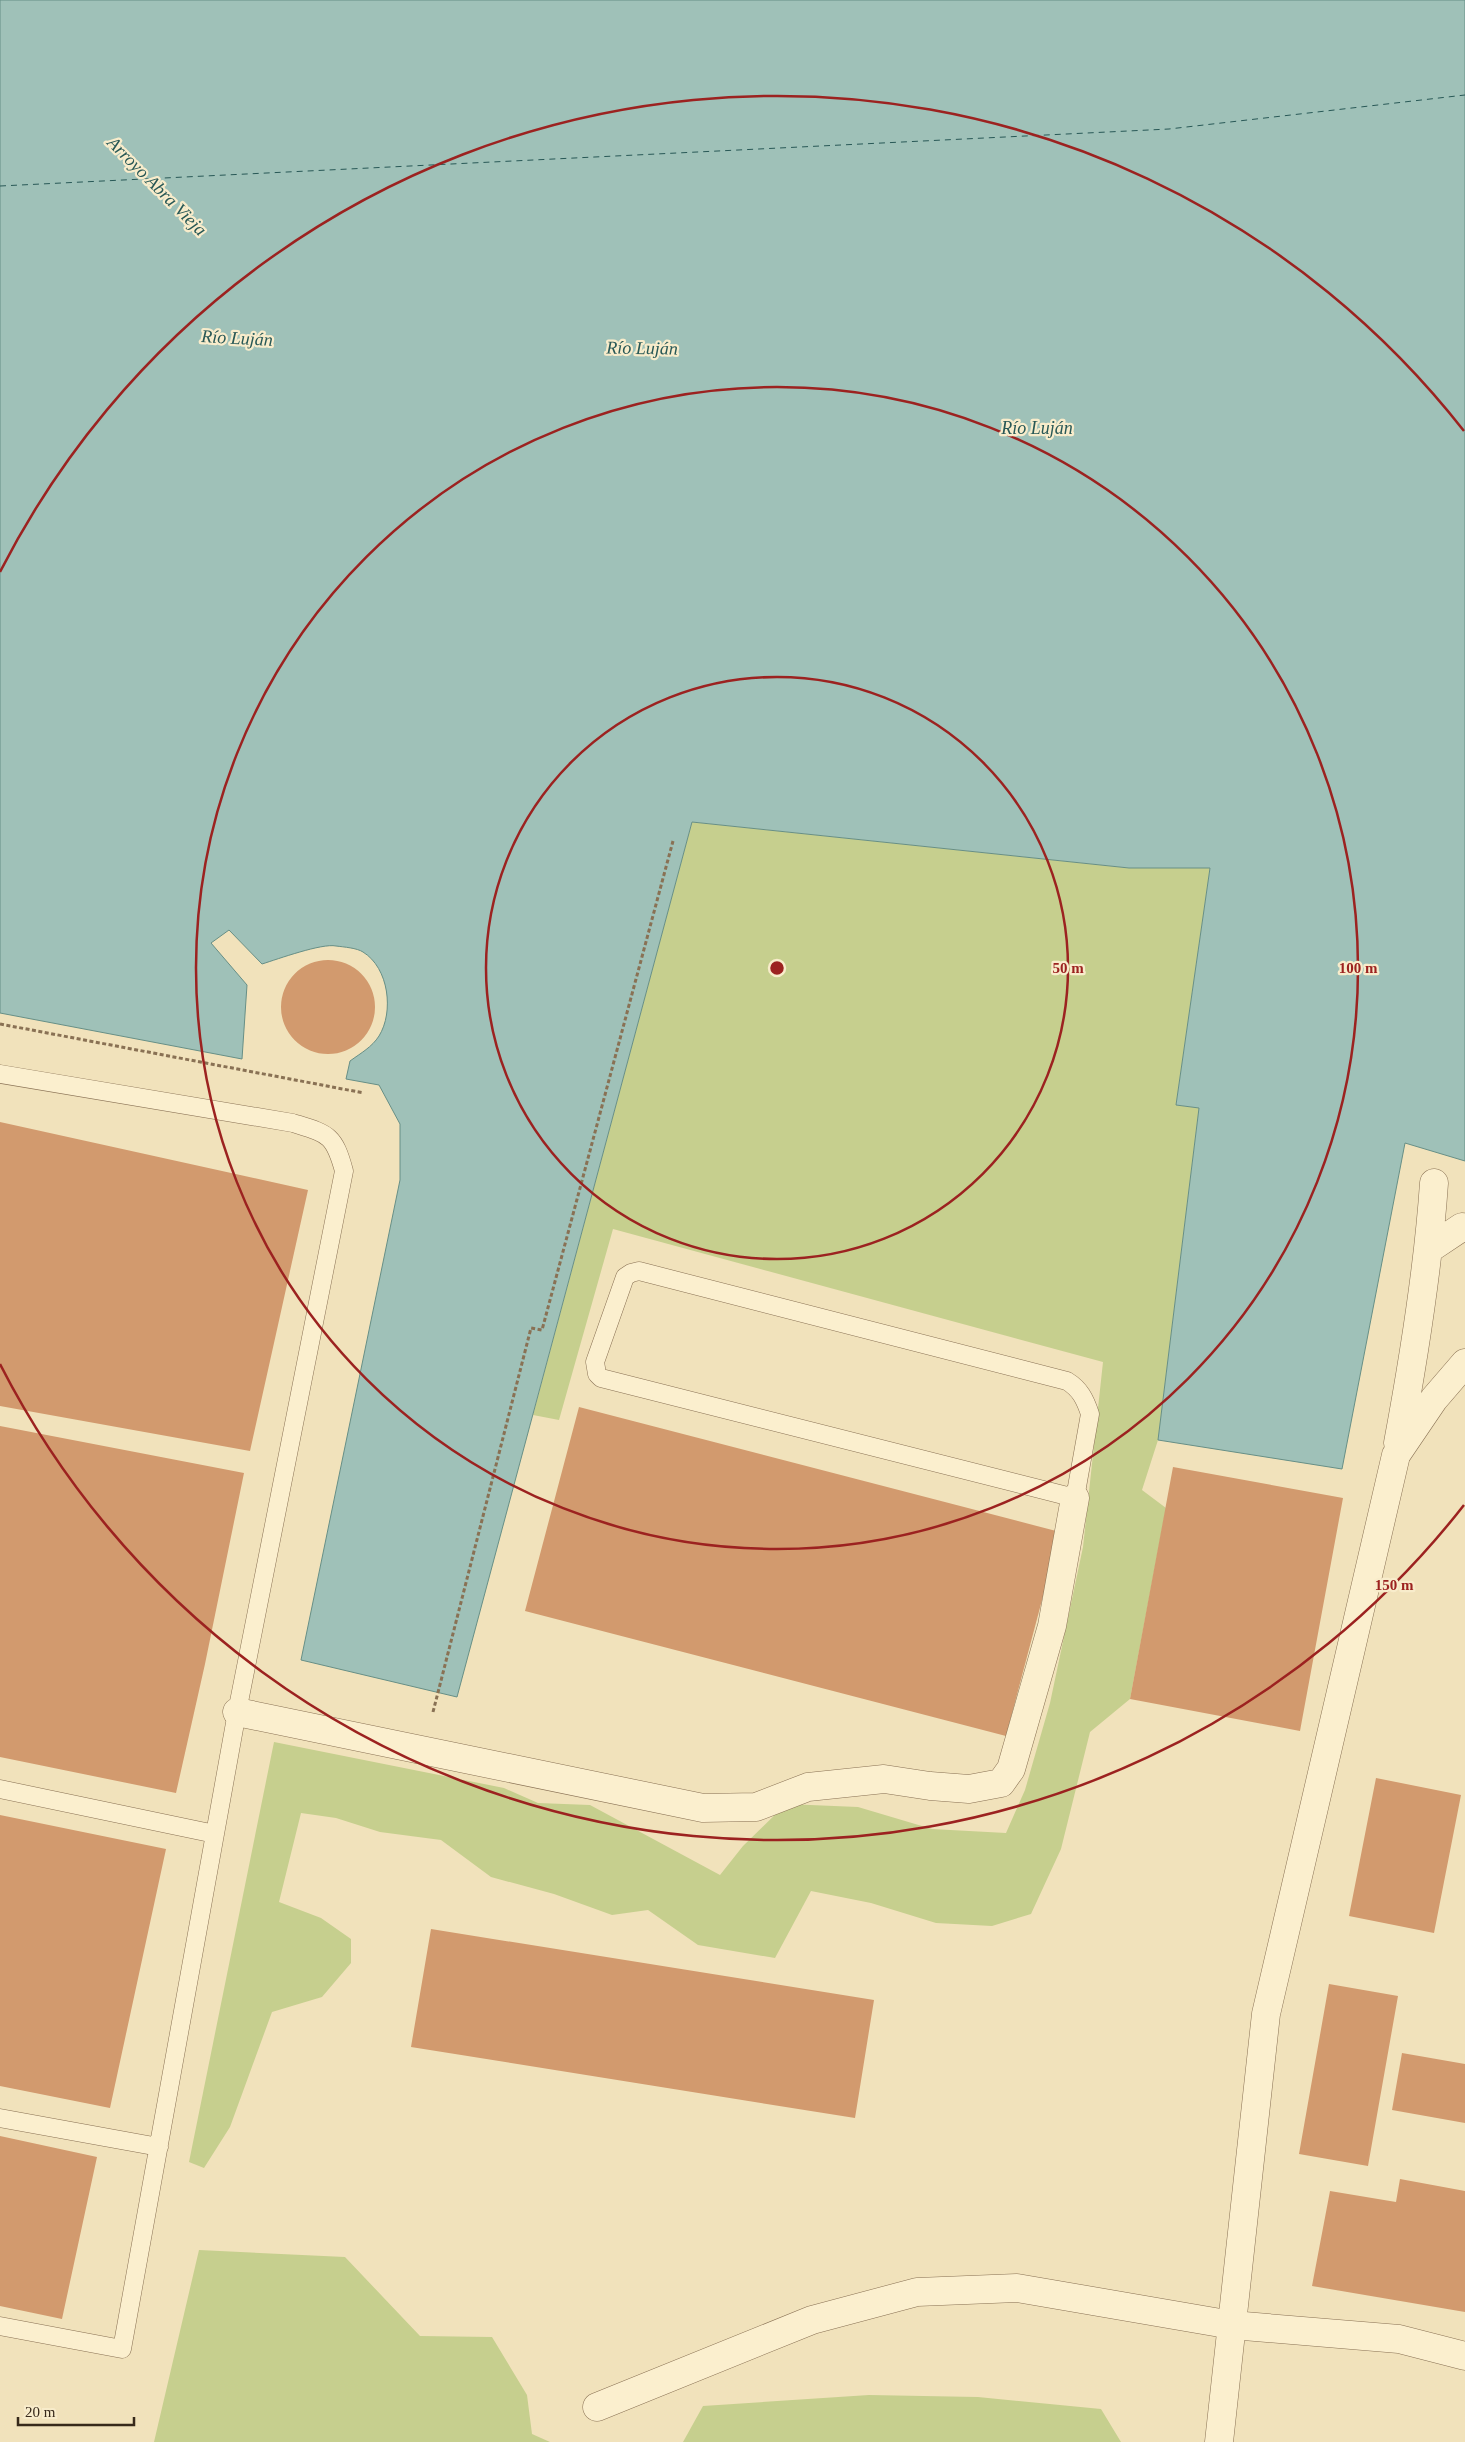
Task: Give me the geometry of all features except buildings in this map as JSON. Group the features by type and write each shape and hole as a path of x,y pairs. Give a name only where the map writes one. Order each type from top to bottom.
{"street":[{"path":"1219,2442 1266,2014 1396,1455 1416,1346 1429,1249 1434,1183"},
{"path":"1429,1249 1462,1226 1465,1228"},
{"path":"1396,1455 1434,1399 1465,1362"},
{"path":"237,1712 703,1808 756,1806 808,1787 884,1778 930,1786 969,1789 1001,1783 1011,1769 1052,1626 1075,1498"},
{"path":"597,2407 812,2320 917,2292 1016,2288 1232,2325 1399,2339 1465,2356"}],"lane":[{"path":"0,1074 293,1123 321,1132 338,1147 344,1171 237,1712 122,2349 0,2326"},
{"path":"646,1272 1067,1381 1077,1387 1086,1401 1090,1414 1075,1498 601,1378 597,1374 595,1362 625,1277 631,1273 646,1272"},
{"path":"0,1789 215,1834"},
{"path":"0,2118 159,2147"}],"path":[{"path":"433,1712 531,1328 542,1330 672,841"},
{"path":"0,1024 364,1093"}],"green space":[{"path":"692,822 1129,868 1210,868 1176,1105 1199,1108 1158,1440 1142,1490 1166,1508 1130,1699 1090,1732 1061,1849 1031,1914 992,1926 936,1923 871,1903 811,1891 775,1958 698,1945 648,1910 612,1915 554,1894 491,1877 441,1840 380,1832 336,1818 301,1813 279,1902 321,1918 351,1939 351,1963 322,1997 272,2012 230,2127 204,2168 189,2162 274,1742 504,1788 538,1803 590,1805 720,1875 743,1846 786,1804 858,1807 932,1829 1006,1833 1025,1790 1050,1703 1083,1547 1103,1362 613,1229 559,1420 533,1415"},
{"path":"199,2250 345,2257 420,2336 492,2337 527,2395 532,2434 550,2442 154,2442"},
{"path":"869,2395 978,2397 1101,2409 1121,2442 683,2442 703,2406"}],"water":[{"name":"Río Luján","path":"0,0 1465,0 1465,1161 1405,1143 1342,1469 1158,1440 1199,1108 1176,1105 1210,868 1129,868 692,822 457,1697 301,1660 400,1180 400,1124 379,1085 346,1079 350,1061 373,1043 384,1026 387,1003 386,991 379,968 363,952 350,948 329,946 300,952 262,964 229,930 211,943 247,985 242,1059 0,1013"}],"ferry route":[{"path":"0,186 1169,129 1465,95"}],"water label":[{"name":"Arroyo Abra Vieja","path":"157,186"}]}
